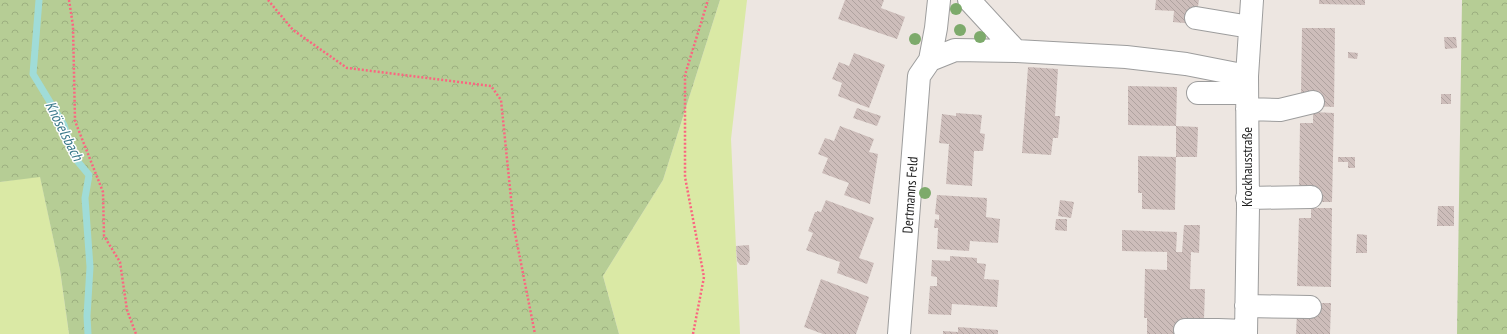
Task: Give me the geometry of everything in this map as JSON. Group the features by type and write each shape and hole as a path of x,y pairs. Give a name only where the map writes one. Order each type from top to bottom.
{"street":[{"name":"Dertmanns Feld","path":"899,334 919,76 930,60 939,0"},
{"path":"969,0 1016,51"},
{"name":"Krockhausstraße","path":"1246,333 1247,92 1252,0"},
{"path":"1196,18 1250,27"},
{"path":"930,60 955,50 1016,51 1126,57 1186,64 1247,92 1280,110 1313,110"},
{"path":"1198,93 1247,92"},
{"path":"1247,202 1311,205"},
{"path":"1246,299 1310,300"},
{"path":"1186,330 1218,330 1246,333"}],"path":[{"path":"69,0 72,26 75,121 103,192 104,236 120,262 127,310 136,334"},
{"path":"268,0 293,30 347,68 491,86 501,100 514,228 535,334"},
{"path":"693,334 704,277 685,177 685,75 708,0"}],"green space":[{"path":"0,0 720,0 663,180 603,276 619,334 69,334 60,270 40,177 0,182"},
{"path":"720,0 747,0 731,139 740,334 619,334 603,276 663,180"},
{"path":"1462,0 1507,0 1507,334 1457,334"},
{"path":"40,176 60,270 69,334 0,334 0,182"}],"building":[{"path":"845,0 884,0 881,8 905,17 897,39 838,19"},
{"path":"1156,0 1199,0 1195,24 1173,22 1174,11 1155,10"},
{"path":"1319,0 1365,0 1365,5 1319,4"},
{"path":"1302,28 1335,28 1334,107 1313,106 1301,96"},
{"path":"1444,37 1456,37 1457,48 1445,49"},
{"path":"1348,52 1358,53 1357,59 1348,58"},
{"path":"854,53 885,65 869,108 838,96 842,83 832,79 839,62 849,66"},
{"path":"1028,67 1058,69 1055,116 1060,116 1058,138 1053,138 1051,155 1022,153"},
{"path":"1128,86 1177,87 1176,126 1128,125"},
{"path":"1441,94 1451,94 1451,104 1441,104"},
{"path":"857,108 881,116 877,126 853,118"},
{"path":"1313,112 1334,113 1332,202 1311,202 1299,191 1300,123 1313,123"},
{"path":"956,113 982,115 980,133 985,134 983,151 974,151 972,186 946,184 949,144 939,143 942,114 956,116"},
{"path":"840,126 874,139 869,152 878,154 870,204 844,195 849,183 822,173 828,158 818,154 825,138 834,141"},
{"path":"1176,126 1198,127 1197,157 1176,157"},
{"path":"1138,156 1176,157 1175,210 1142,209 1142,193 1138,193"},
{"path":"1338,157 1355,157 1355,168 1348,168 1348,162 1338,162"},
{"path":"937,195 987,198 986,217 1000,219 998,243 970,241 969,251 937,249 938,228 934,228 935,219 939,220 939,215 935,214"},
{"path":"826,200 874,218 859,258 874,263 867,284 837,273 840,262 806,250 813,233 808,231 815,212 821,212"},
{"path":"1060,200 1074,202 1071,218 1058,216"},
{"path":"1438,206 1454,206 1454,226 1437,226"},
{"path":"1311,208 1332,208 1331,287 1297,286 1299,218 1311,218"},
{"path":"1056,219 1067,219 1067,231 1055,230"},
{"path":"1184,225 1200,225 1199,253 1191,252 1190,289 1205,289 1204,319 1186,319 1185,334 1147,334 1147,318 1144,318 1145,269 1167,270 1167,252 1122,251 1122,230 1177,232 1176,252 1182,252"},
{"path":"1357,234 1367,235 1367,253 1356,253"},
{"path":"749,245 750,260 747,265 740,265 737,261 736,246"},
{"path":"950,256 977,258 977,263 986,264 984,279 999,280 997,307 952,304 951,315 928,314 930,286 937,286 937,277 931,276 932,260 950,261"},
{"path":"821,279 869,297 856,334 823,334 804,327"},
{"path":"1310,303 1331,303 1330,334 1296,334 1297,313"},
{"path":"958,327 998,330 998,334 943,334 943,331 958,332"}],"waterway":[{"name":"Knöselsbach","path":"39,0 33,74 64,125 74,157 89,175 85,198 90,267 87,316 88,334"}]}
